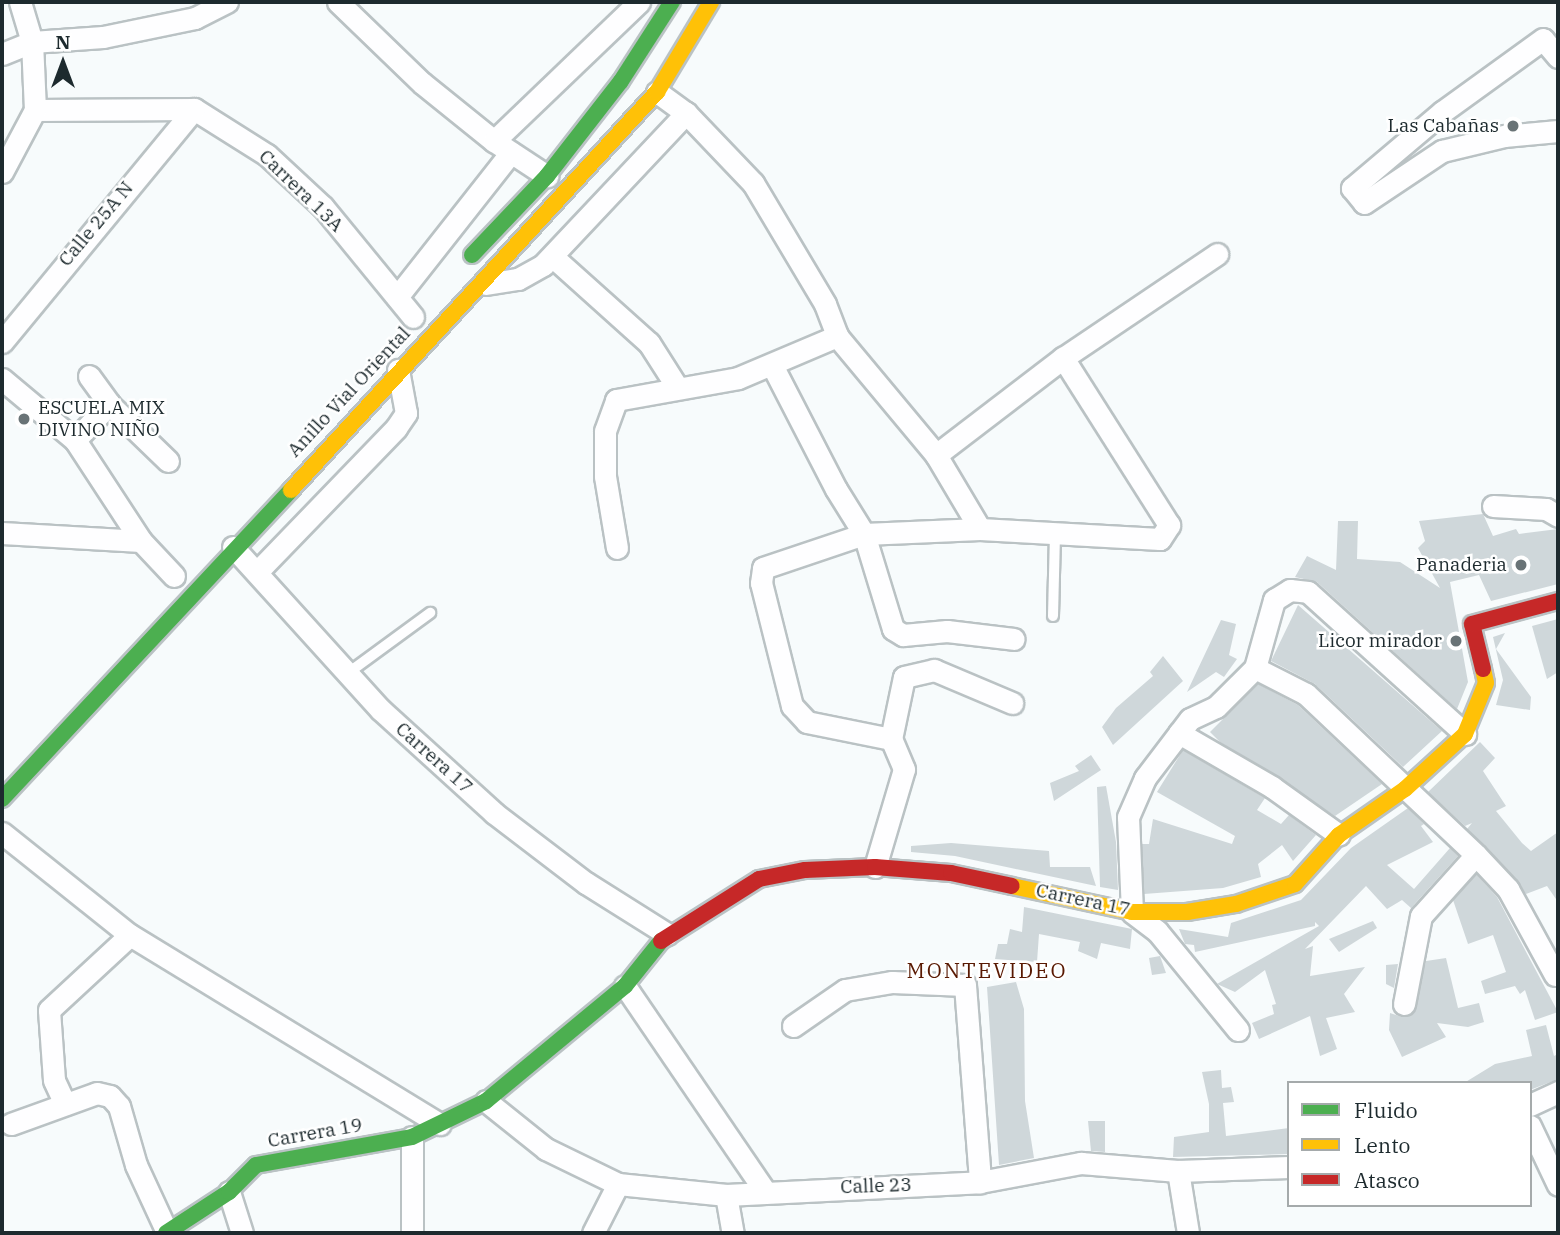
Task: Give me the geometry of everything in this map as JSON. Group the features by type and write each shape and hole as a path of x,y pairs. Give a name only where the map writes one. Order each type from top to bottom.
{"main road":[{"path":"458,270 547,176 621,80 672,2"},
{"name":"Anillo Vial Oriental","path":"2,799 657,92 711,2"},
{"path":"158,593 178,571"},
{"name":"Carrera 17","path":"486,1101 625,986 667,934 759,879 805,870 875,867 951,873 1132,912 1187,912 1236,904 1295,884 1339,835 1405,789 1465,734 1486,683 1472,624 1558,601"},
{"name":"Carrera 19","path":"167,1233 229,1192 256,1165 412,1137 486,1101"}],"street":[{"path":"2,172 35,110 32,42 20,2"},
{"path":"2,54 32,42 103,37 195,18 227,2"},
{"path":"338,2 422,83 503,147 547,176"},
{"path":"397,297 503,147 639,2"},
{"path":"1558,57 1543,39 1442,112 1352,188 1364,203 1442,151 1464,144 1558,131"},
{"path":"657,92 686,113 752,183 825,304 837,336 936,455 980,529"},
{"path":"35,110 194,109"},
{"name":"Carrera 13A","path":"194,109 267,155 323,207 413,317"},
{"name":"Calle 25A N","path":"2,342 194,109"},
{"path":"1442,112 1464,144"},
{"path":"477,286 518,279 553,257 686,113"},
{"path":"936,455 1063,358 1217,254"},
{"path":"553,257 649,343 677,387"},
{"path":"617,548 605,465 605,431 616,400 677,387 727,381 773,367 837,336"},
{"path":"891,739 807,722 792,706 761,583 763,568 864,534 980,529 1160,539 1170,525 1063,358"},
{"path":"773,367 836,489 864,534 893,629 903,635 947,631 1014,639"},
{"path":"258,571 396,428 406,413 398,370"},
{"path":"89,376 109,404 168,461"},
{"path":"2,379 75,440 141,541 178,571"},
{"path":"75,440 109,404"},
{"path":"1493,506 1546,509 1558,516"},
{"path":"2,533 141,541"},
{"name":"Carrera 17","path":"233,547 258,571 381,710 494,813 586,883 667,934"},
{"path":"1238,1030 1157,930 1132,912 1128,817 1145,778 1190,719 1216,707 1255,668 1274,600 1290,590 1308,592 1465,734"},
{"path":"1255,668 1306,694 1476,855 1508,889 1555,975"},
{"path":"875,867 904,769 891,739 908,673 934,670 1012,704"},
{"path":"1179,733 1272,787 1339,835"},
{"path":"2,833 130,935 440,1124"},
{"path":"1404,1004 1421,916 1476,855"},
{"path":"65,1104 54,1080 49,1010 130,935"},
{"path":"793,1026 845,989 892,982 965,985 980,1182"},
{"path":"625,986 765,1191"},
{"path":"1532,1104 1558,1092"},
{"path":"10,1124 97,1093 110,1096 118,1106 136,1165 167,1233"},
{"name":"Calle 23","path":"486,1101 546,1149 618,1184 726,1195 980,1182 1081,1163 1178,1171 1287,1167"},
{"path":"1532,1130 1558,1185"},
{"path":"412,1137 412,1233"},
{"path":"1178,1171 1188,1233"},
{"path":"593,1233 618,1184"},
{"path":"229,1192 242,1233"},
{"path":"726,1195 733,1233"}],"lane":[{"path":"1053,616 1055,533"},
{"path":"348,673 430,613"}],"building":[{"path":"1483,514 1493,536 1516,529 1519,534 1558,529 1558,584 1491,601 1479,575 1450,582 1468,682 1457,709 1317,582 1295,577 1307,556 1336,570 1338,521 1358,521 1357,559 1400,562 1440,588 1418,548 1425,541 1419,521"},
{"path":"1298,605 1442,731 1403,767 1315,684 1271,661"},
{"path":"1558,619 1558,672 1547,679 1532,626"},
{"path":"1221,620 1236,624 1229,655 1237,659 1224,677 1216,672 1187,692"},
{"path":"1505,633 1496,649 1531,697 1530,710 1496,705 1503,680 1493,637"},
{"path":"1163,656 1183,681 1113,745 1102,727 1116,708 1153,676 1150,672"},
{"path":"1258,684 1298,705 1382,784 1335,816 1220,742 1210,732"},
{"path":"1480,742 1495,758 1483,771 1506,806 1496,811 1522,843 1531,851 1558,832 1558,902 1547,886 1526,894 1467,829 1472,823 1465,826 1428,792"},
{"path":"1183,750 1265,798 1257,810 1281,824 1289,815 1316,835 1293,861 1282,845 1258,864 1261,877 1223,888 1144,894 1142,844 1149,844 1153,819 1232,844 1235,836 1157,792"},
{"path":"1091,755 1101,770 1054,801 1050,783 1079,771 1075,766"},
{"path":"1106,786 1116,842 1118,890 1100,887 1097,787"},
{"path":"1408,808 1424,824 1421,826 1433,842 1387,865 1414,889 1450,848 1458,856 1411,908 1402,900 1387,909 1366,886 1305,949 1313,946 1310,976 1365,967 1344,994 1355,1012 1326,1018 1337,1049 1320,1056 1310,1016 1259,1039 1252,1023 1274,1014 1272,1005 1276,1004 1265,970 1235,992 1217,984 1319,926 1315,922 1315,926 1195,952 1194,945 1185,944 1179,929 1228,937 1231,923 1301,900 1351,848"},
{"path":"951,843 1049,851 1050,867 1090,867 1096,886 955,856 911,852 911,846"},
{"path":"1476,874 1497,897 1558,1012 1535,1020 1525,990 1520,994 1515,986 1485,994 1481,981 1506,972 1493,935 1468,944 1453,900"},
{"path":"1024,907 1132,929 1130,949 1101,943 1097,959 1078,951 1080,942 1039,934 1037,962 995,959 998,944 1007,944 1010,929 1022,932"},
{"path":"1373,921 1377,928 1339,952 1329,939"},
{"path":"1160,956 1166,973 1152,975 1149,958"},
{"path":"1446,958 1458,1008 1479,1003 1484,1022 1468,1027 1437,1023 1446,1037 1402,1057 1389,1030 1390,1013 1402,1017 1413,1013 1426,961"},
{"path":"1398,964 1394,988 1386,984 1386,965"},
{"path":"1016,982 1024,1009 1025,1101 1034,1158 999,1165 987,987"},
{"path":"1546,1025 1554,1056 1558,1054 1558,1079 1532,1089 1532,1081 1467,1081 1495,1064 1532,1056 1526,1030"},
{"path":"1221,1070 1222,1088 1231,1087 1234,1102 1223,1103 1226,1136 1287,1128 1287,1154 1173,1157 1174,1137 1209,1132 1209,1104 1202,1072"},
{"path":"1088,1121 1105,1121 1105,1152 1091,1151"}],"traffic: fast":[{"path":"472,255 547,176 621,81 672,2"},
{"path":"2,799 291,490"},
{"path":"166,1233 229,1192 256,1165 412,1137 486,1101 625,986 661,941"}],"traffic: slow":[{"path":"291,490 657,92 711,2"},
{"path":"1012,886 1132,912 1187,912 1236,904 1295,884 1339,835 1405,789 1465,734 1486,683 1483,669"}],"traffic: jam":[{"path":"1483,669 1472,624 1558,601"},
{"path":"661,941 759,879 805,870 875,867 951,873 1012,886"}],"place":[{"name":"Las Cabañas","path":"1513,126"},
{"name":"ESCUELA MIX DIVINO NIÑO","path":"24,419"},
{"name":"Panaderia","path":"1521,565"},
{"name":"Licor mirador","path":"1456,641"}],"district":[{"name":"MONTEVIDEO","path":"987,970"}]}
